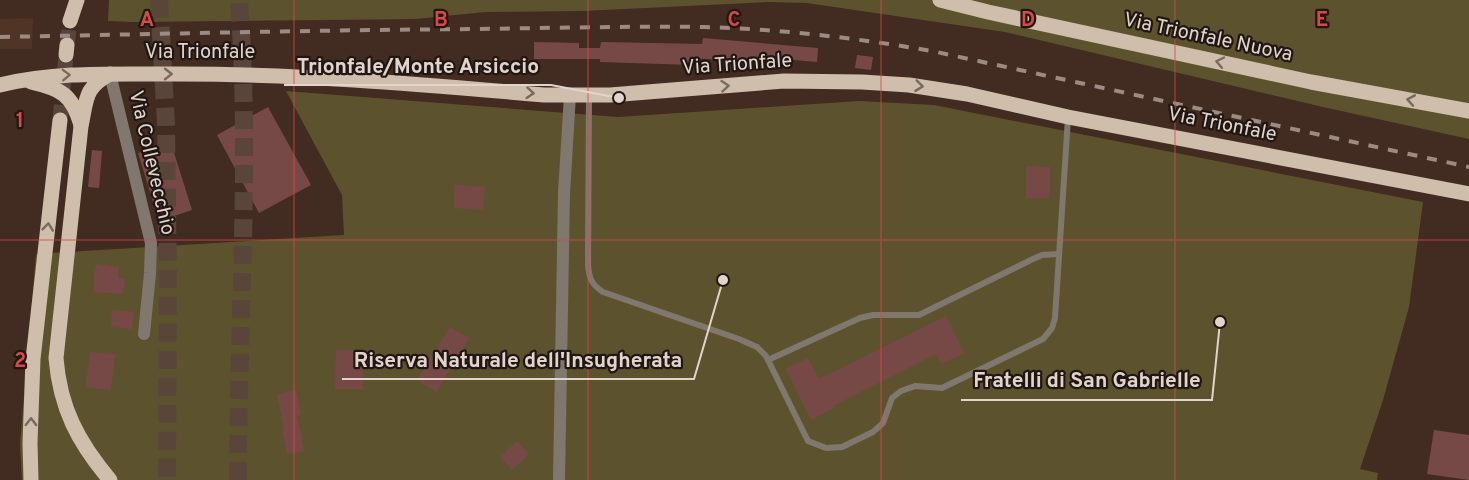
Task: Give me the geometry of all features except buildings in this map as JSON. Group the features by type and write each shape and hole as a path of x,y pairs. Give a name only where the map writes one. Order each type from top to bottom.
{"main road":[{"path":"71,0 70,21 77,0"},
{"name":"Via Trionfale Nuova","path":"940,0 980,11 1299,79 1469,111"},
{"path":"110,74 90,88 81,126 57,339 58,379 62,398 78,436 110,480"},
{"name":"Via Trionfale","path":"0,85 49,76 110,74 306,76 589,96 784,81 909,85 950,91 1068,117 1469,195"},
{"path":"22,80 54,88 64,93 75,107 81,126"},
{"path":"32,480 30,443 33,358 60,120"}],"street":[{"name":"Via Collevecchio","path":"110,74 151,243 144,334"},
{"path":"559,480 563,210 570,95"}],"lane":[{"path":"589,96 588,264 589,277 593,285 603,292 626,301 757,347 768,360 808,441 826,448 842,447 873,432 883,423 892,398 901,391 915,386 942,388 1043,339 1052,328 1055,318 1068,117"},
{"path":"768,360 860,318 873,315 919,315 1042,255 1059,254"}],"shaded area":[{"path":"109,0 1469,0 1469,139 1005,32 807,3 769,2 583,11 485,12 415,19 133,22 108,21"},
{"path":"33,18 32,49 0,49 0,19"},
{"path":"286,91 618,117 859,101 934,105 1423,202 1409,307 1383,400 1360,469 1378,473 1377,480 22,480 20,444 36,254 344,235 342,195"}],"tunnel":[{"path":"159,0 166,123 167,480"},
{"path":"238,480 244,180 239,0"},
{"path":"67,45 70,21"},
{"path":"60,120 66,55"}],"railway":[{"path":"0,37 648,27 704,27 789,32 932,51 1469,167"}],"place":[{"name":"Trionfale/Monte Arsiccio","path":"619,98"},
{"name":"Riserva Naturale dell'Insugherata","path":"723,280"},
{"name":"Fratelli di San Gabrielle","path":"1220,322"}]}
